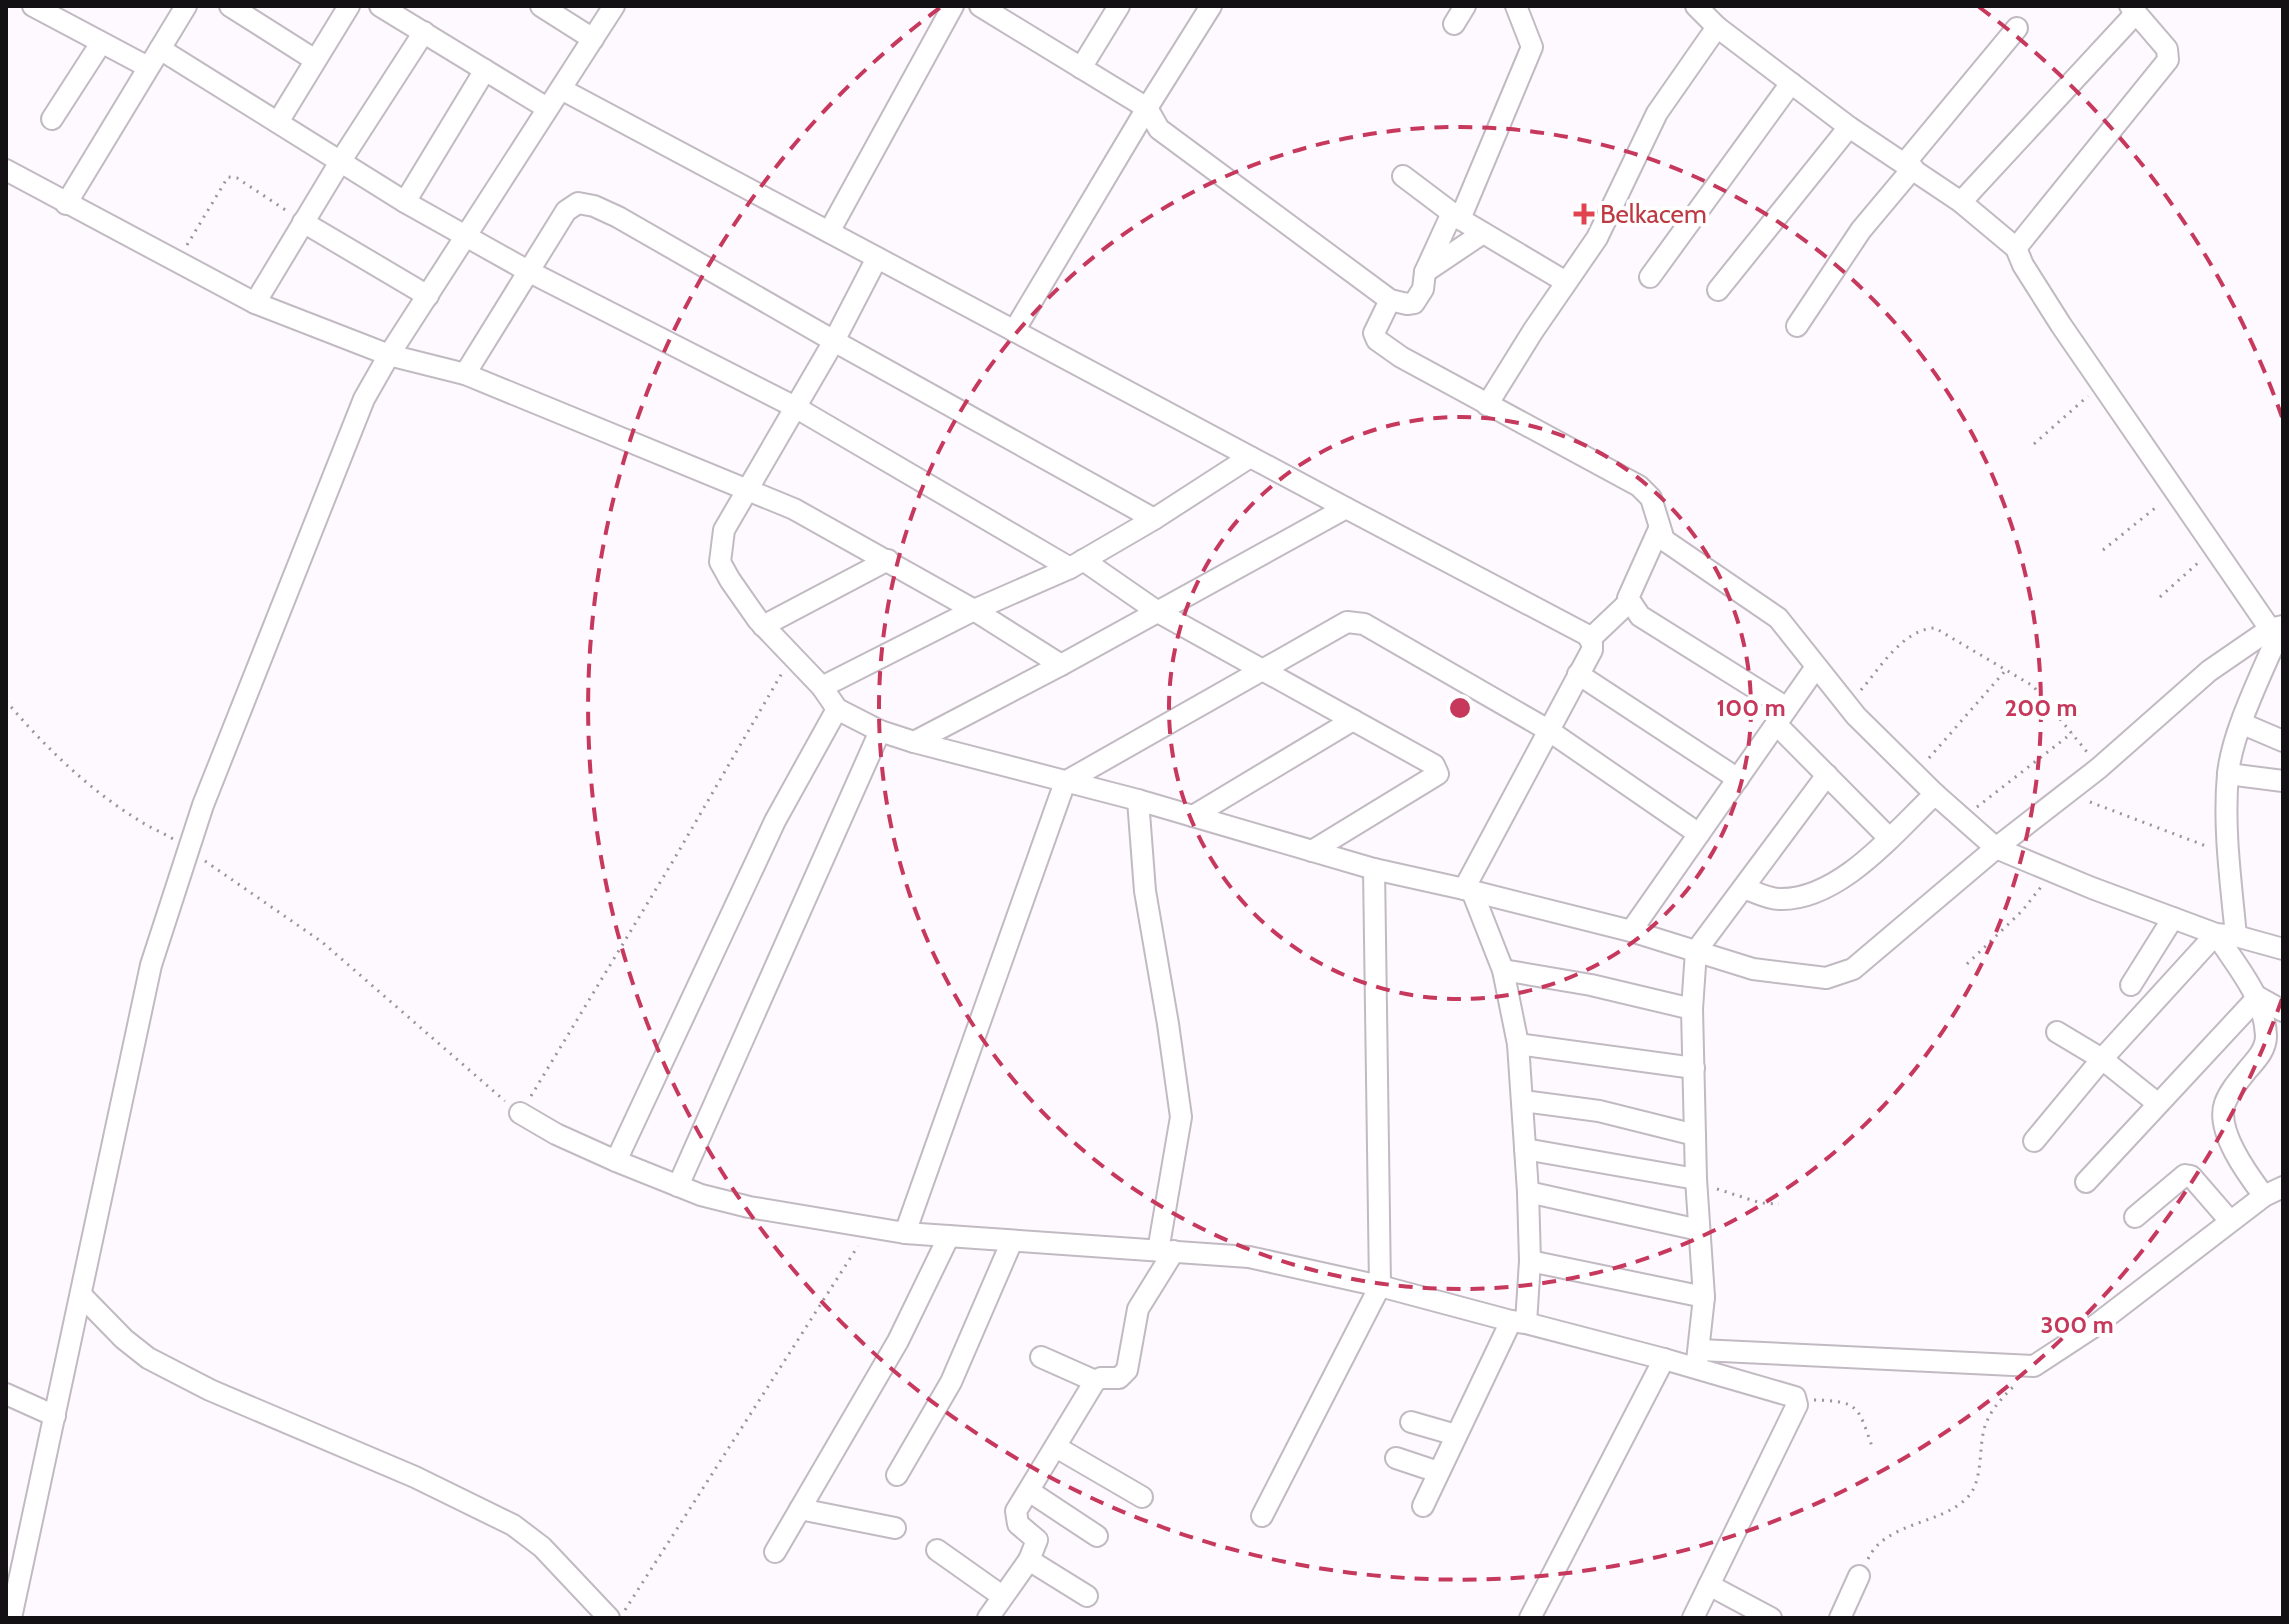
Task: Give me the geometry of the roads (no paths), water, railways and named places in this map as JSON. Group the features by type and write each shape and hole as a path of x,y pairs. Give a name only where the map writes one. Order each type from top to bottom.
{"street":[{"path":"33,6 148,67"},
{"path":"66,204 186,6"},
{"path":"230,6 315,60"},
{"path":"278,122 349,6"},
{"path":"380,6 405,12 424,32 547,108"},
{"path":"541,6 593,39"},
{"path":"11,1618 151,965 214,775 364,399 389,355 614,6"},
{"path":"829,232 953,6"},
{"path":"980,6 1147,108 1159,129 1390,300 1407,304 1414,303 1423,289 1425,272 1456,216 1532,47 1516,6"},
{"path":"1081,68 1119,6"},
{"path":"1014,331 1211,6"},
{"path":"1454,24 1465,6"},
{"path":"1701,8 1717,27 1849,127 1961,202 2016,248 2023,265 2175,492 2278,628"},
{"path":"1961,202 2133,9 2167,49 2168,60 2016,248"},
{"path":"1487,405 1597,238 1657,113 1717,27"},
{"path":"1797,326 1861,230 2017,28"},
{"path":"255,303 340,162 424,32"},
{"path":"52,119 101,43"},
{"path":"160,49 466,237 795,407 1434,765 1438,774 1312,851"},
{"path":"405,202 485,70"},
{"path":"1650,277 1791,83"},
{"path":"561,89 1587,635 1592,650 1468,890"},
{"path":"1718,290 1849,127"},
{"path":"6,170 255,303 389,355 465,374 794,509 974,610 1061,665"},
{"path":"1403,176 1456,216 1566,282"},
{"path":"465,374 566,211 578,203 594,206 1154,519"},
{"path":"303,222 428,296"},
{"path":"1425,272 1483,233"},
{"path":"877,258 834,341 724,530 720,562 763,626 822,687 837,709 880,731 1138,800 1374,869 1631,931 1753,969 1826,978 1842,975 2099,768 2209,671 2278,628"},
{"path":"1390,300 1374,333 1377,340 1401,357 1487,405 1639,486 1651,498 1664,540 1778,618 1847,706 1914,774 1996,848 2173,918 2283,949"},
{"path":"822,687 974,610 1077,564 1250,457"},
{"path":"914,742 1346,508"},
{"path":"1659,529 1628,598 1629,602 1640,616 1782,716 1827,775 1889,838"},
{"path":"763,626 888,560"},
{"path":"1590,639 1629,602"},
{"path":"905,1233 1065,782 1347,622 1364,624 1548,730 1699,834"},
{"path":"2278,628 2234,743 2228,774 2226,935 2242,977 2258,997 2283,1011"},
{"path":"1631,931 1816,667"},
{"path":"1578,674 1738,779"},
{"path":"616,1161 775,821 837,709"},
{"path":"1193,816 1353,720"},
{"path":"2243,724 2283,741"},
{"path":"678,1186 880,731"},
{"path":"2228,774 2283,781"},
{"path":"1698,1360 1704,1297 1696,1179 1692,1009 1696,951 1827,775"},
{"path":"1744,888 1779,899 1817,892 1842,881 1935,794"},
{"path":"988,1618 1029,1560 1037,1540 1018,1524 1016,1511 1095,1381 1119,1378 1127,1370 1138,1309 1166,1251 1181,1117 1145,891 1138,800"},
{"path":"1262,1516 1380,1286 1374,869"},
{"path":"1423,1506 1456,1435 1519,1322 1530,1261 1518,1044 1503,970 1468,890"},
{"path":"2131,985 2173,918"},
{"path":"2034,1141 2102,1059 2226,935"},
{"path":"1503,970 1591,985 1692,1009"},
{"path":"2086,1182 2258,997"},
{"path":"2258,997 2266,1045 2236,1083 2224,1105 2224,1113 2233,1153 2264,1196"},
{"path":"2057,1032 2102,1059 2157,1103"},
{"path":"1518,1044 1694,1068"},
{"path":"1523,1101 1599,1111 1695,1135"},
{"path":"520,1113 556,1134 616,1161 701,1195 749,1207 905,1233 1249,1257 1380,1286 1664,1359 2034,1366 2092,1328 2264,1196 2283,1187"},
{"path":"1525,1149 1696,1179"},
{"path":"2135,1217 2185,1175 2191,1176 2230,1221"},
{"path":"1528,1192 1699,1230"},
{"path":"775,1552 898,1341 949,1236"},
{"path":"897,1475 951,1382 1012,1241"},
{"path":"1530,1261 1704,1297"},
{"path":"82,1296 124,1339 161,1365 246,1407 415,1477 513,1525 542,1547 609,1618"},
{"path":"1041,1357 1095,1381"},
{"path":"1530,1618 1664,1359"},
{"path":"1693,1618 1797,1400 1698,1360"},
{"path":"6,1394 55,1416"},
{"path":"1411,1422 1456,1435"},
{"path":"1056,1447 1142,1497"},
{"path":"1396,1458 1438,1472"},
{"path":"1029,1491 1097,1536"},
{"path":"800,1509 895,1528"},
{"path":"937,1550 1002,1596"},
{"path":"1029,1560 1087,1596"},
{"path":"1840,1618 1859,1576"},
{"path":"1709,1585 1771,1618"}],"place":[{"name":"Belkacem","path":"1584,214"}]}
